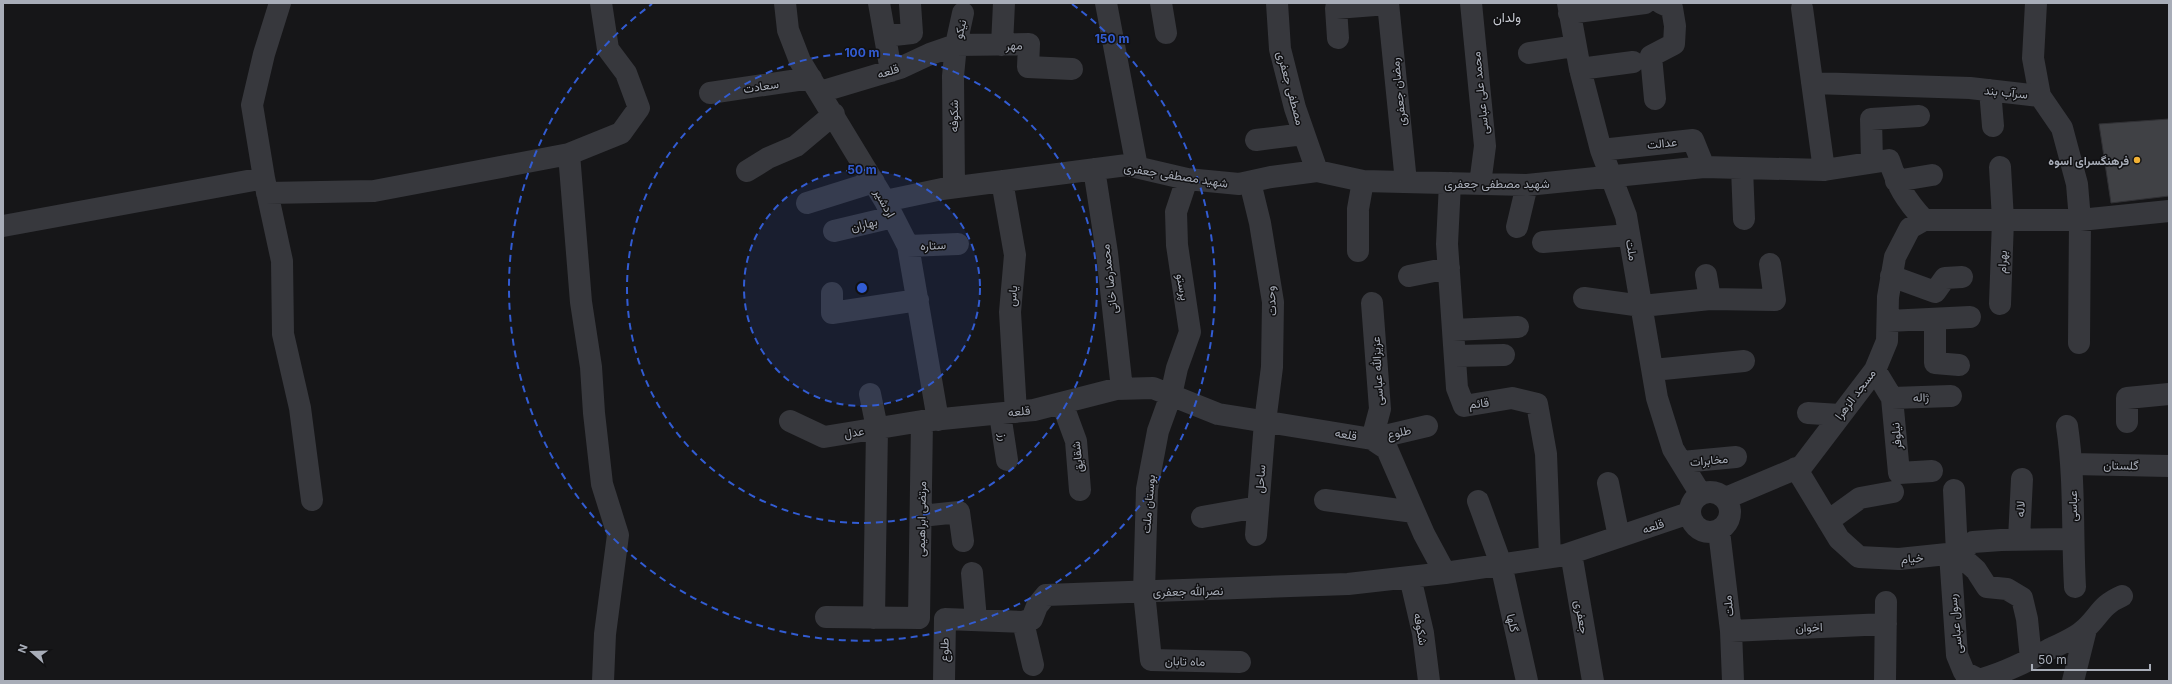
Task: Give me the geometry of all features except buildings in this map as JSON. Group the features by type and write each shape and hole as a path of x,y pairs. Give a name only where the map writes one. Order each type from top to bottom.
{"street":[{"path":"280,3 264,54 252,105 265,185 282,261 283,334 300,408 312,500"},
{"path":"3,226 265,185 374,191 569,154 621,133 639,108 626,73 608,49 601,3"},
{"name":"اردشیر","path":"785,3 788,30 800,61 834,114 874,182 908,246 918,300 930,421"},
{"path":"879,3 891,71"},
{"path":"1002,45 1004,3"},
{"path":"1106,3 1137,167"},
{"path":"1161,3 1166,33"},
{"name":"مصطفی جعفری","path":"1277,3 1280,49 1304,134 1317,172"},
{"name":"محمد علی عباسی","path":"1471,3 1485,146 1480,184"},
{"path":"1568,8 1645,3"},
{"path":"1655,99 1651,56 1674,44 1675,26 1672,8 1661,3"},
{"path":"2036,3 2033,58 2040,96"},
{"path":"885,36 912,32 910,4"},
{"path":"1338,38 1336,8 1388,4"},
{"name":"رمضان جعفری","path":"1388,4 1406,182"},
{"name":"ملت","path":"1568,8 1580,70 1601,150 1626,216 1657,398 1673,450 1682,462 1700,493"},
{"path":"1802,8 1824,170"},
{"name":"نیکو","path":"956,45 964,13"},
{"name":"مهر","path":"956,45 1030,44 1028,67 1072,69"},
{"name":"قلعه","path":"815,85 891,71 930,54 956,45"},
{"name":"شکوفه","path":"954,187 953,76 956,45"},
{"path":"1529,53 1575,46"},
{"path":"1580,70 1633,62"},
{"name":"سرآب بند","path":"1812,83 1990,90 2040,96 2062,128 2077,184 2080,220 2079,343"},
{"name":"سعادت","path":"710,94 815,85"},
{"path":"1990,90 1993,126"},
{"path":"747,171 768,158 796,146 834,114"},
{"path":"1872,162 1871,119 1919,116"},
{"path":"1256,140 1304,134"},
{"name":"عدالت","path":"1601,150 1693,140 1704,167"},
{"path":"569,154 581,302 591,367 594,413 602,484 618,535 605,634 603,681"},
{"path":"1611,177 1704,167 1824,170 1889,160 1896,181 1906,200 1924,220 2080,220 2169,211"},
{"name":"شهید مصطفی جعفری","path":"889,209 954,187 1127,165 1187,179 1239,184 1317,172 1363,181 1527,185 1611,177"},
{"name":"بهرام","path":"2000,167 2003,220 2000,304"},
{"path":"1742,168 1744,219"},
{"name":"محمدرضا خانی","path":"1094,169 1107,253 1122,389"},
{"path":"1896,181 1932,175"},
{"name":"پرستو","path":"1171,395 1177,368 1190,332 1177,245 1176,212 1187,179"},
{"name":"یاس","path":"1002,181 1015,255 1010,312 1008,413"},
{"path":"1358,251 1358,209 1363,181"},
{"path":"807,203 874,182"},
{"name":"وحدت","path":"1250,182 1260,223 1272,302 1272,367 1264,422"},
{"name":"قائم","path":"1450,183 1447,244 1457,388 1464,406 1512,398 1537,404 1546,454 1550,557"},
{"path":"1517,227 1527,185"},
{"name":"بهاران","path":"834,231 889,209"},
{"name":"مسجد الزهرا","path":"1726,498 1802,466 1875,370 1887,341 1888,297 1894,257 1910,228 1924,220"},
{"path":"1543,242 1629,236"},
{"name":"ستاره","path":"908,246 958,244"},
{"path":"1584,298 1642,306 1710,299 1775,300 1770,264"},
{"path":"1409,276 1449,268"},
{"path":"1706,275 1710,299"},
{"path":"1891,276 1935,292 1945,278 1962,277"},
{"path":"832,293 832,313 918,300"},
{"name":"عزیزالله عباسی","path":"1372,303 1380,409 1372,438"},
{"path":"1888,322 1970,317"},
{"path":"1935,319 1935,363 1959,365"},
{"path":"1453,330 1518,327"},
{"path":"1455,356 1504,355"},
{"path":"1653,370 1744,361"},
{"name":"نیلوفر","path":"1875,370 1892,398 1899,473 1932,471"},
{"name":"قلعه","path":"930,421 1034,410 1116,389 1153,388 1218,414 1372,438 1387,449 1414,512 1445,573 1571,553 1689,514"},
{"path":"826,617 874,618 877,428 870,394"},
{"path":"2127,422 2127,398 2169,394"},
{"name":"بوستان ملت","path":"1144,592 1147,489 1158,431 1171,395"},
{"name":"ژاله","path":"1892,398 1951,396"},
{"name":"شقایق","path":"1062,403 1076,441 1080,490"},
{"name":"رز","path":"1007,460 1008,413"},
{"path":"1808,413 1840,415"},
{"name":"عدل","path":"790,421 824,437 930,421"},
{"name":"مرتضی ابراهیمی","path":"874,618 919,618 921,516 930,421"},
{"name":"ساحل","path":"1256,535 1264,422"},
{"name":"طلوع","path":"1372,438 1427,426"},
{"name":"عباسی","path":"2067,426 2072,464 2072,539 2075,587"},
{"name":"مخابرات","path":"1682,462 1736,457"},
{"name":"گلستان","path":"2072,464 2169,466"},
{"name":"خیام","path":"1796,468 1839,539 1859,558 1899,559 1953,553 1973,542 2019,539 2072,539"},
{"name":"لاله","path":"2019,539 2022,479"},
{"path":"1608,483 1619,537"},
{"name":"رسول عباسی","path":"1954,490 1953,553 1957,655 1964,672 1982,680"},
{"path":"1714,491 1726,498 1731,510 1728,522 1719,531 1709,533 1699,530 1692,523 1689,514 1692,502 1700,493 1714,491"},
{"path":"1828,521 1860,498 1892,492"},
{"path":"1325,500 1414,512"},
{"path":"1478,501 1501,564"},
{"path":"1202,517 1258,507"},
{"path":"921,516 959,512 963,541"},
{"name":"ملت","path":"1719,531 1731,631 1733,681"},
{"name":"جعفری","path":"1571,553 1593,681"},
{"path":"1953,553 1976,570 1987,588 2007,589 2022,598 2027,620 2031,659"},
{"name":"گلها","path":"1501,564 1527,681"},
{"path":"972,573 976,620 1023,622 1033,665"},
{"name":"نصرالله جعفری","path":"1023,622 1032,619 1037,606 1046,595 1348,584 1445,573"},
{"name":"شکوفه","path":"1410,577 1422,633 1429,681"},
{"name":"ماه تابان","path":"1144,592 1151,660 1240,662"},
{"path":"2073,681 2086,629 2096,614 2112,601 2122,596"},
{"path":"1885,681 1886,602"},
{"name":"طلوع","path":"944,681 945,619 976,620"},
{"name":"اخوان","path":"1731,631 1886,624"},
{"path":"1982,680 2002,674 2086,629"}],"place":[{"name":"فرهنگسرای اسوه","path":"2137,160"}],"district":[{"name":"ولدان","path":"1507,17"}]}
